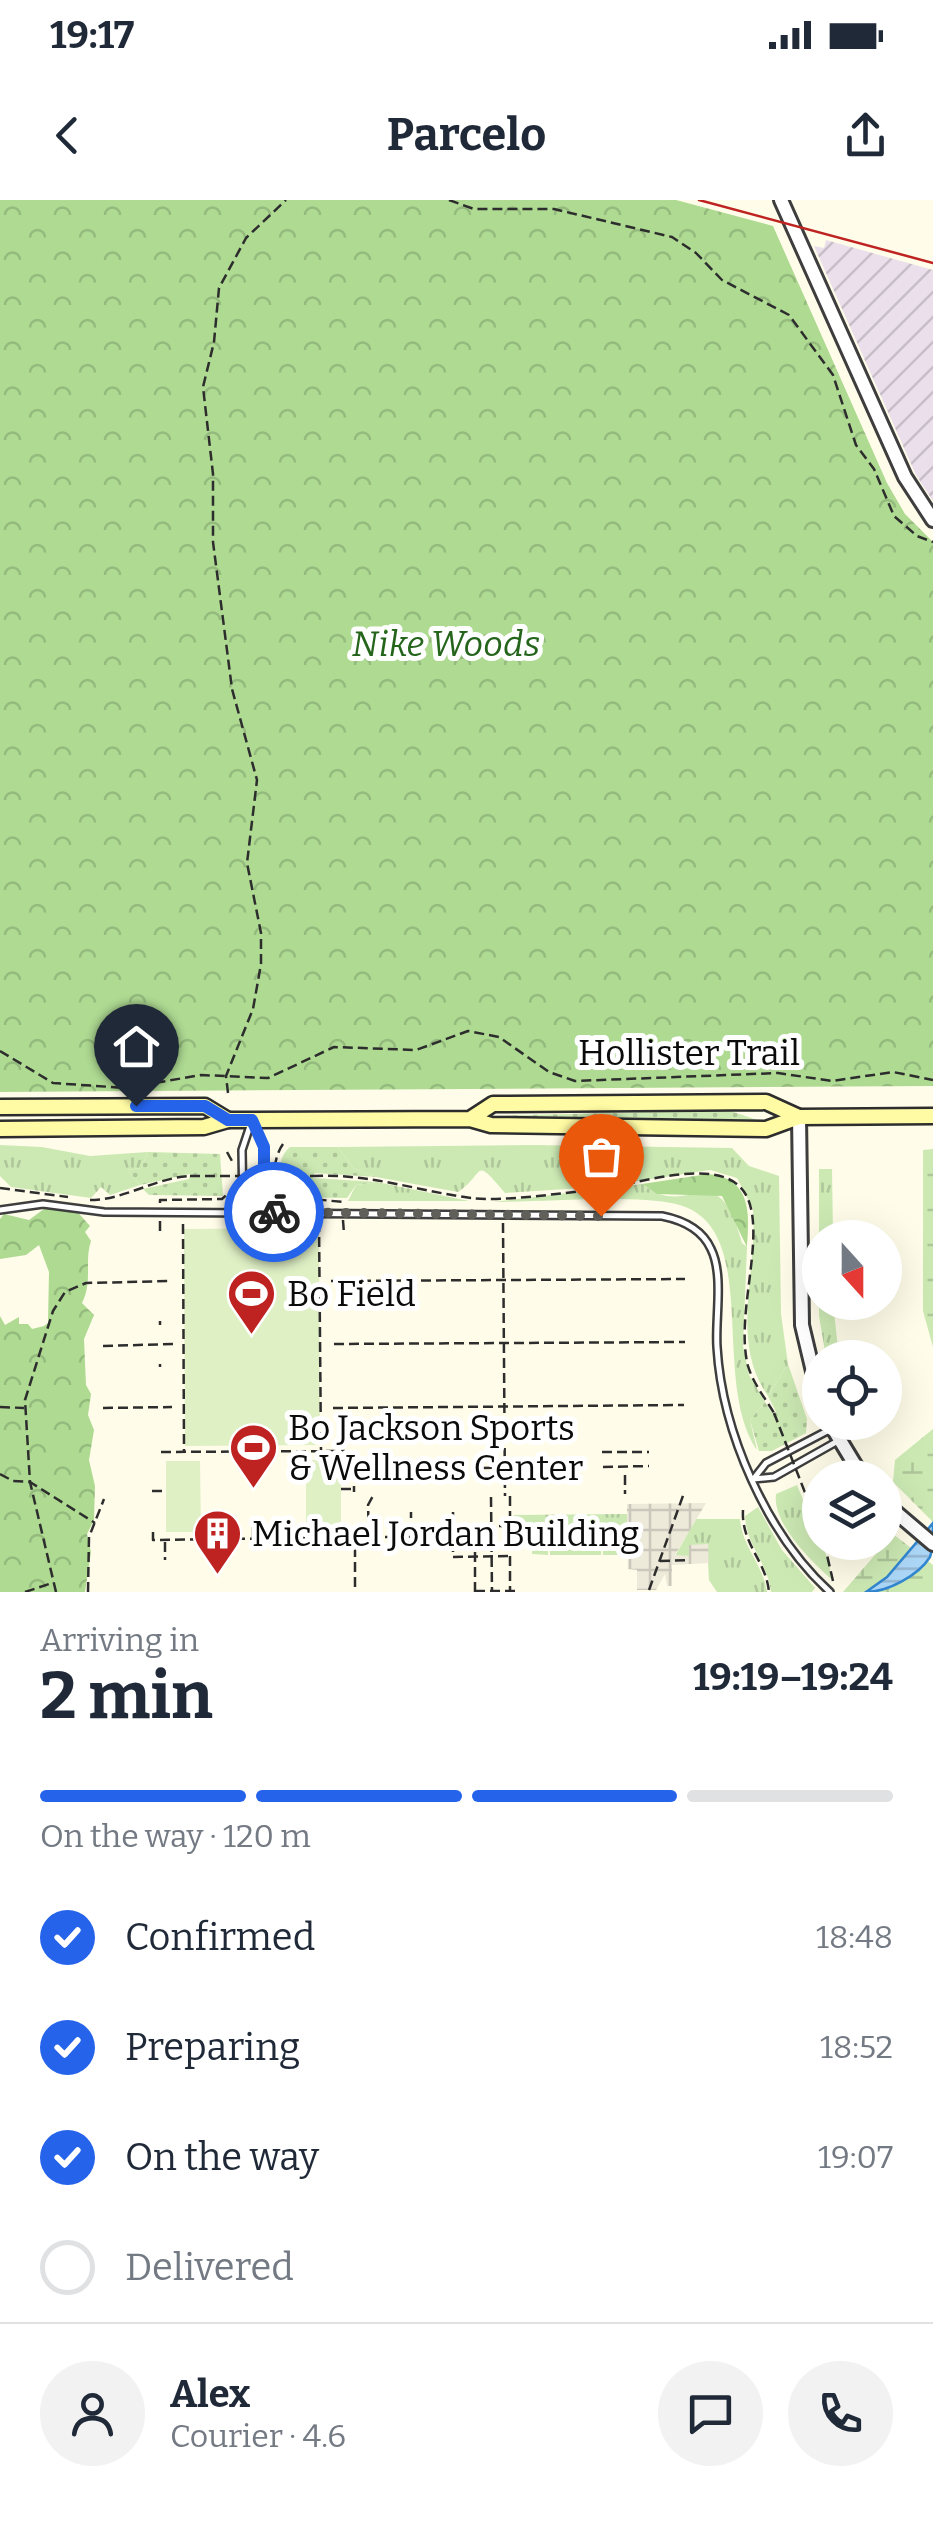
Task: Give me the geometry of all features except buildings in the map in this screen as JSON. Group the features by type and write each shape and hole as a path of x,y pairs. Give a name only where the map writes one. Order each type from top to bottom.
{"main road":[{"path":"470,1119 493,1104 766,1102 800,1117"},
{"path":"0,1107 205,1106 228,1120"},
{"path":"0,1129 204,1127 228,1120 470,1119 490,1126 766,1129 800,1117 933,1116"}],"street":[{"path":"780,200 904,478 933,520"},
{"path":"800,1117 802,1325 806,1340"},
{"path":"902,1518 927,1539"}],"lane":[{"path":"252,1120 264,1147 264,1212"},
{"path":"243,1212 242,1150 252,1120"},
{"path":"0,1210 43,1204 81,1211 662,1216 686,1223 704,1238 716,1271 722,1390 754,1479 786,1544 830,1592"},
{"path":"754,1479 766,1462 814,1440"},
{"path":"754,1479 774,1477 821,1440"}],"path":[{"path":"228,1092 226,1076 253,1009 261,964 260,933 246,863 257,780 232,689 222,579 213,542 213,474 203,387 214,342 219,288 246,238 286,200"},
{"path":"450,200 474,209 554,208 672,237 696,253 722,280 789,315 833,375 856,445 874,468 894,516 917,536 933,542"},
{"name":"Hollister Trail","path":"0,1051 43,1079 126,1088 200,1075 268,1078 334,1046 416,1050 468,1031 508,1042 550,1072 575,1082 765,1073 832,1081 893,1072 933,1080"},
{"path":"765,1073 766,1089"},
{"path":"832,1081 832,1088"},
{"path":"283,1144 276,1158 276,1184 282,1196 344,1200"},
{"path":"160,1235 160,1200 217,1200 228,1196 234,1170 227,1152"},
{"path":"87,1200 190,1176 354,1175 483,1199 596,1190 706,1172 732,1178 742,1188 752,1211 744,1339 748,1365 774,1413 802,1485"},
{"path":"0,1188 76,1199"},
{"path":"503,1216 504,1468 510,1526 510,1591"},
{"path":"320,1222 321,1451"},
{"path":"183,1223 184,1452"},
{"path":"332,1281 685,1279"},
{"path":"56,1592 30,1482 26,1408 53,1311 65,1292 86,1283 172,1281"},
{"path":"334,1344 685,1342"},
{"path":"103,1346 173,1344"},
{"path":"334,1408 684,1405"},
{"path":"0,1407 26,1408"},
{"path":"102,1408 172,1407"},
{"path":"161,1452 345,1451"},
{"path":"602,1452 648,1452"},
{"path":"602,1468 648,1466"},
{"path":"482,1468 524,1468"},
{"path":"0,1474 13,1481 30,1482 95,1523"},
{"path":"625,1474 625,1494"},
{"path":"341,1489 354,1489"},
{"path":"152,1491 166,1491"},
{"path":"649,1590 684,1493"},
{"path":"368,1538 368,1505 374,1494"},
{"path":"490,1497 492,1591"},
{"path":"88,1592 90,1537 104,1499"},
{"path":"743,1510 745,1539 766,1576 769,1592"},
{"path":"152,1532 152,1540 355,1534 368,1538 411,1537 411,1512"},
{"path":"452,1512 453,1556 510,1556"},
{"path":"510,1526 475,1526 475,1592 517,1591"},
{"path":"253,1527 254,1539"},
{"path":"355,1534 356,1592"},
{"path":"165,1540 165,1560"},
{"path":"659,1561 688,1560"},
{"path":"830,1560 833,1582"},
{"path":"25,1592 54,1582"}],"shaded area":[{"path":"826,240 933,270 933,501 916,475 814,246 824,248"},
{"path":"706,1503 675,1555 689,1556 689,1545 708,1544 709,1563 672,1565 672,1586 667,1586 665,1574 656,1590 637,1590 637,1570 628,1569 627,1504"}],"green space":[{"name":"Nike Woods","path":"0,200 676,200 773,226 887,483 905,514 933,542 933,1086 0,1092"},
{"path":"728,1110 757,1120 492,1116"},
{"path":"0,1145 42,1147 90,1156 148,1152 141,1168 127,1170 140,1185 110,1195 101,1187 91,1198 11,1187 0,1176"},
{"path":"290,1147 338,1147 353,1168 376,1177 314,1173 313,1178 377,1182 356,1185 347,1198 288,1197 280,1171 282,1158"},
{"path":"338,1147 732,1148 749,1166 779,1176 781,1314 788,1364 768,1396 756,1375 750,1352 747,1329 753,1209 737,1178 710,1170 599,1187 505,1193 488,1174 480,1171 458,1192 376,1177 353,1168"},
{"path":"933,1149 933,1347 923,1311 923,1150"},
{"path":"148,1152 220,1154 223,1196 149,1195 143,1189 189,1179 190,1174 140,1185 127,1170 141,1168"},
{"path":"819,1169 832,1169 833,1220 819,1220"},
{"path":"708,1174 733,1182 745,1199 747,1247 722,1196 657,1194 642,1184"},
{"path":"377,1182 469,1201 348,1201 356,1185"},
{"path":"642,1184 659,1194 674,1196 712,1193 732,1215 747,1247 743,1346 749,1375 765,1402 750,1420 757,1450 743,1420 736,1385 728,1272 719,1241 703,1218 676,1204 658,1201 493,1202"},
{"path":"74,1208 90,1226 85,1232 91,1241 82,1303 94,1315 84,1339 86,1385 91,1394 88,1415 94,1430 89,1460 95,1486 94,1520 87,1534 91,1552 85,1592 0,1592 0,1316 5,1325 19,1317 19,1324 28,1324 32,1329 48,1323 49,1272 39,1245 26,1255 0,1259 0,1219 4,1214 29,1220 44,1209"},
{"name":"Bo Field","path":"319,1228 320,1445 185,1446 184,1229"},
{"path":"820,1320 835,1320 837,1340 823,1340"},
{"path":"788,1364 802,1405 802,1435 772,1451 759,1451 750,1420 765,1402 772,1413 776,1412 768,1396"},
{"path":"933,1429 933,1522 902,1491 902,1460 895,1460"},
{"path":"306,1460 341,1460 341,1531 306,1531"},
{"path":"166,1461 200,1461 201,1532 166,1532"},
{"path":"797,1485 802,1497 802,1550 780,1517 776,1494"},
{"path":"758,1507 782,1550 815,1588 812,1592 771,1592 746,1526 745,1516"},
{"path":"627,1514 628,1528 619,1529 619,1555 603,1555 602,1528 601,1555 550,1555 549,1528 548,1555 532,1554 532,1529 522,1528 523,1520 513,1515"},
{"path":"696,1519 740,1519 767,1592 717,1592 709,1580 707,1544 689,1556 675,1556"},
{"path":"902,1541 933,1565 933,1592 843,1592 871,1560 902,1560"},
{"path":"828,1560 831,1579 813,1562"}],"water":[{"path":"933,1523 931,1553 925,1564 901,1582 866,1592 887,1577"}],"tram line":[{"path":"699,200 933,263"}],"way so far":[{"path":"274,1212 601,1216"}],"place":[{"name":"Bo Field","path":"252,1336"},
{"name":"Bo Jackson Sports & Wellness Center","path":"253,1490"},
{"name":"Michael Jordan Building","path":"217,1576"}],"route":[{"path":"136,1106 205,1106 228,1120 252,1120 264,1147 264,1212 274,1212"}]}
